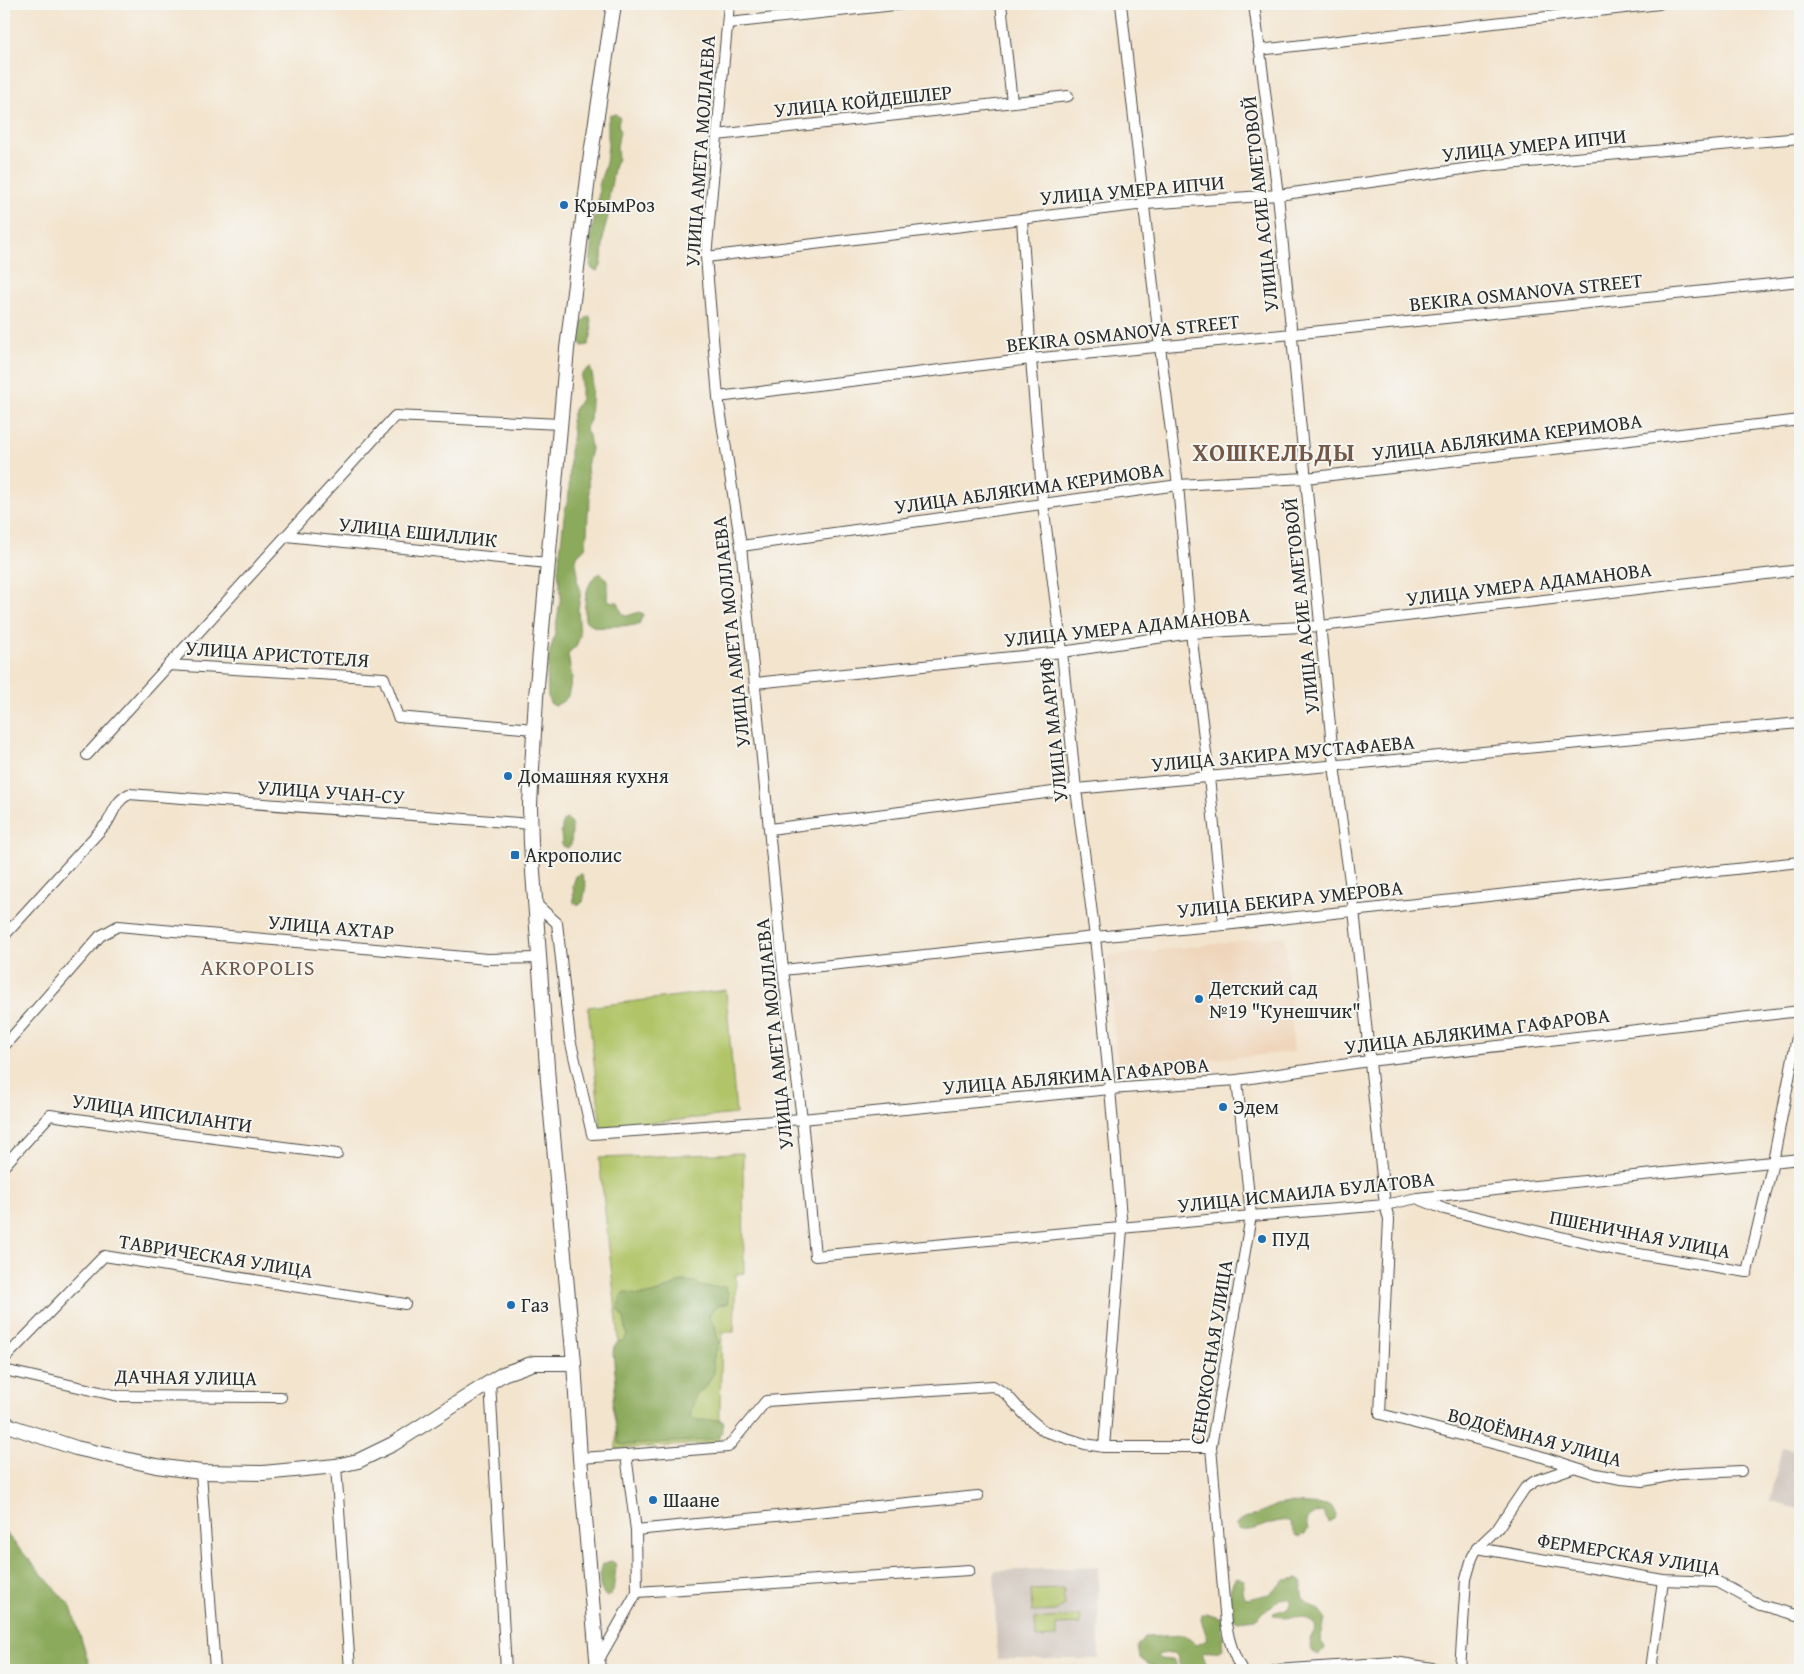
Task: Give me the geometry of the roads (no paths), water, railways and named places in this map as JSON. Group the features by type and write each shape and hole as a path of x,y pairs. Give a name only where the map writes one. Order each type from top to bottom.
{"main road":[{"path":"598,1665 580,1458 574,1363 551,1110 531,844 532,824 530,805 547,563 560,424 579,248 614,4"},
{"path":"4,1422 76,1448 156,1466 201,1472 264,1473 336,1466 358,1461 393,1444 503,1374 534,1363 574,1363"}],"street":[{"name":"УЛИЦА АМЕТА МОЛЛАЕВА","path":"729,4 706,257 718,397 741,546 815,1256"},
{"path":"728,23 904,4"},
{"path":"1001,4 1012,102"},
{"path":"1121,4 1160,347 1178,485 1191,633 1210,777 1224,925"},
{"name":"УЛИЦА АСИЕ АМЕТОВОЙ","path":"1254,4 1278,196 1334,766 1354,910 1385,1205"},
{"path":"1260,50 1658,4"},
{"name":"УЛИЦА КОЙДЕШЛЕР","path":"717,135 1068,96"},
{"name":"УЛИЦА УМЕРА ИПЧИ","path":"706,257 1145,204 1278,196 1485,166 1800,138"},
{"name":"УЛИЦА МААРИФ","path":"1022,219 1043,504 1095,937 1122,1229 1104,1447"},
{"name":"BEKIRA OSMANOVA STREET","path":"718,397 1031,359 1800,281"},
{"path":"87,755 396,416 560,424"},
{"name":"УЛИЦА АБЛЯКИМА КЕРИМОВА","path":"741,546 1178,485 1306,478 1800,420"},
{"name":"УЛИЦА ЕШИЛЛИК","path":"286,536 547,563"},
{"name":"УЛИЦА УМЕРА АДАМАНОВА","path":"755,684 1062,652 1191,633 1320,626 1800,570"},
{"name":"УЛИЦА АРИСТОТЕЛЯ","path":"169,665 384,678 398,717 534,729"},
{"name":"УЛИЦА ЗАКИРА МУСТАФАЕВА","path":"770,829 1076,789 1800,723"},
{"name":"УЛИЦА УЧАН-СУ","path":"4,936 106,823 112,815 114,807 121,799 129,794 532,824"},
{"name":"УЛИЦА БЕКИРА УМЕРОВА","path":"784,970 1224,925 1800,862"},
{"name":"УЛИЦА АБЛЯКИМА ГАФАРОВА","path":"537,905 557,923 570,1039 592,1134 802,1119 1110,1089 1237,1080 1369,1061 1800,1011"},
{"name":"УЛИЦА АХТАР","path":"4,1046 100,936 118,926 487,959 540,958"},
{"path":"1773,1162 1800,1021"},
{"name":"СЕНОКОСНАЯ УЛИЦА","path":"1237,1080 1251,1216 1211,1447 1226,1624 1235,1660 1242,1670"},
{"name":"УЛИЦА ИПСИЛАНТИ","path":"4,1166 50,1115 337,1154"},
{"name":"УЛИЦА ИСМАИЛА БУЛАТОВА","path":"815,1256 1385,1205 1418,1198 1800,1159"},
{"name":"ПШЕНИЧНАЯ УЛИЦА","path":"1418,1198 1444,1209 1615,1250 1747,1272 1773,1162"},
{"name":"ВОДОЁМНАЯ УЛИЦА","path":"1385,1205 1390,1219 1380,1414 1530,1452 1572,1468 1596,1474 1643,1481 1679,1474 1741,1470"},
{"name":"ТАВРИЧЕСКАЯ УЛИЦА","path":"4,1359 104,1256 405,1304"},
{"name":"ДАЧНАЯ УЛИЦА","path":"4,1370 118,1396 280,1397"},
{"path":"490,1382 506,1670"},
{"path":"580,1458 728,1447 766,1401 993,1386 1006,1394 1024,1414 1044,1431 1084,1444 1104,1447 1211,1447"},
{"path":"598,1665 637,1592 636,1530 626,1455"},
{"path":"336,1466 350,1670"},
{"path":"1460,1670 1466,1579 1477,1548 1498,1528 1525,1488 1535,1481 1572,1468"},
{"path":"201,1472 215,1670"},
{"path":"636,1530 978,1496"},
{"name":"ФЕРМЕРСКАЯ УЛИЦА","path":"1477,1548 1663,1580 1718,1582 1760,1605 1800,1616"},
{"path":"637,1592 969,1570"},
{"path":"1651,1670 1663,1580"},
{"path":"1276,1670 1395,1662 1444,1670"}],"place":[{"name":"КрымРоз","path":"564,205"},
{"name":"Домашняя кухня","path":"508,776"},
{"name":"Акрополис","path":"515,855"},
{"name":"Детский сад №19 \"Кунешчик\"","path":"1199,999"},
{"name":"Эдем","path":"1223,1107"},
{"name":"ПУД","path":"1262,1239"},
{"name":"Газ","path":"511,1305"},
{"name":"Шаане","path":"653,1500"}],"district":[{"name":"ХОШКЕЛЬДЫ","path":"1274,452"},
{"name":"AKROPOLIS","path":"258,967"}]}
